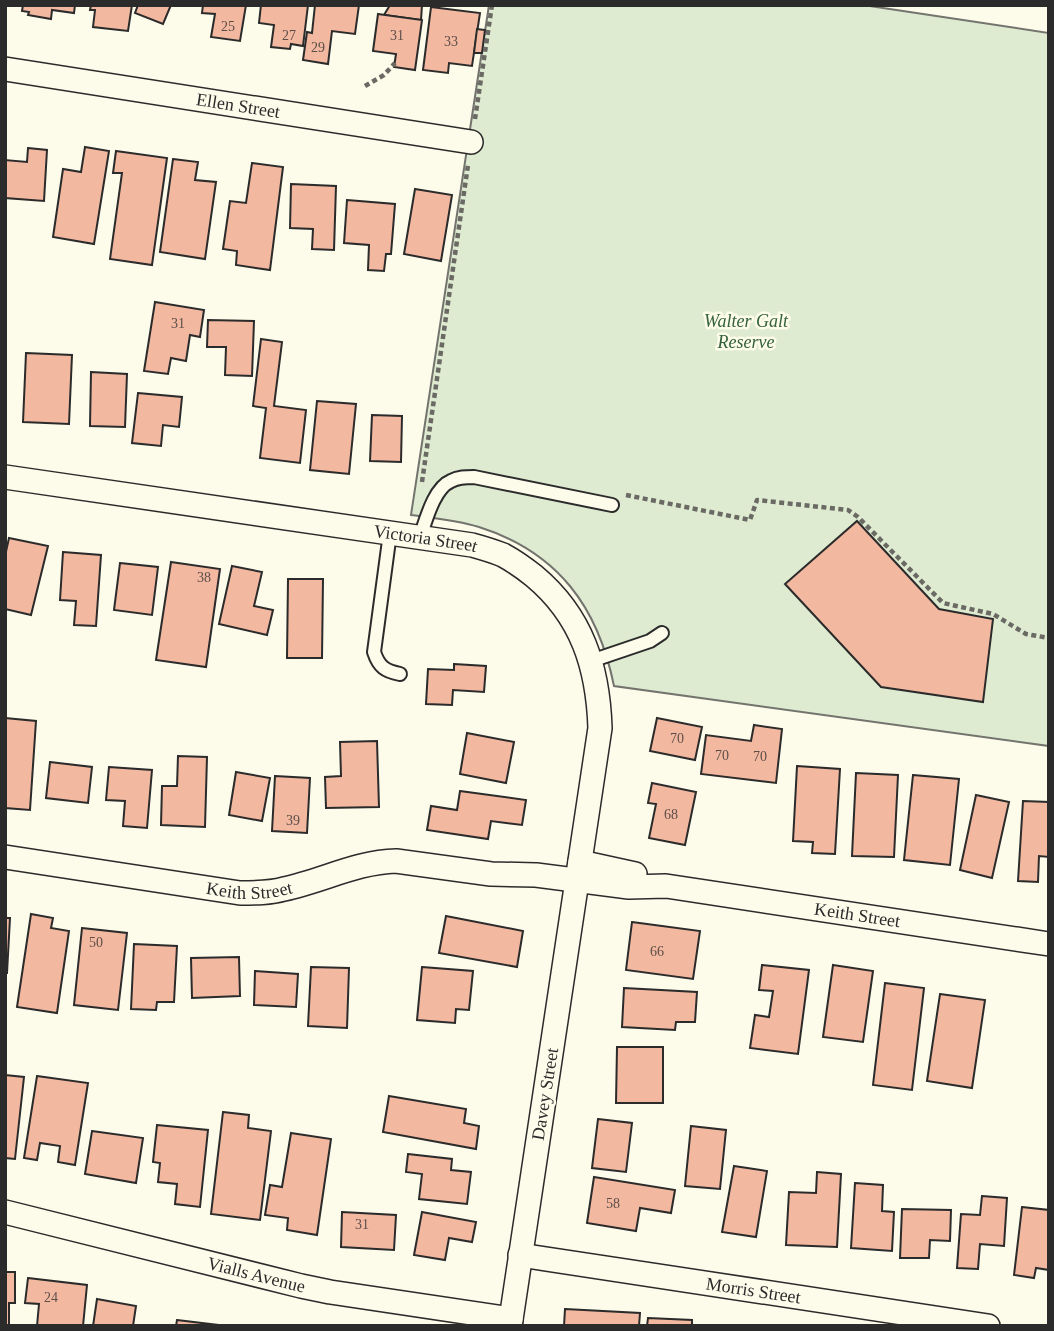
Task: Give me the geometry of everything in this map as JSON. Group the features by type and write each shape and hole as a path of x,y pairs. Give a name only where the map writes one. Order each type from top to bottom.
{"street":[{"name":"Ellen Street","path":"5,69 471,142"},
{"name":"Victoria Street","path":"5,477 472,545 502,555 520,565 560,600 583,640 591,661 596,687 600,728 577,879"},
{"name":"Keith Street","path":"5,857 240,893 286,889 380,862 416,863 491,874 533,887 632,873 666,886 1049,944"},
{"name":"Davey Street","path":"511,1323 577,879"},
{"name":"Vialls Avenue","path":"5,1212 310,1288 511,1323"},
{"name":"Morris Street","path":"520,1255 988,1326"}],"lane":[{"path":"420,537 440,489 447,482 459,478 474,477 612,505"},
{"path":"390,533 374,652 382,668 400,674"},
{"path":"591,661 650,640 662,633"}],"path":[{"path":"433,502 419,499 492,5"},
{"path":"365,86 384,75 395,63"},
{"path":"422,482 434,476"},
{"path":"625,495 750,520 757,500 848,510 943,603 993,614 1026,634 1049,638"}],"green space":[{"name":"Walter Galt Reserve","path":"489,5 863,5 1049,33 1049,746 614,686 597,631 570,586 552,567 531,551 479,527 411,515"}],"building":[{"path":"23,5 75,5 74,13 52,10 51,19 28,15 29,12 22,11"},
{"path":"91,5 132,5 128,31 93,27 95,10 90,10"},
{"path":"138,5 171,5 163,24 135,13"},
{"path":"203,5 246,5 240,41 211,37 215,14 202,13"},
{"path":"261,5 308,5 303,46 291,44 290,49 271,47 274,25 259,23"},
{"path":"315,5 359,5 355,34 332,31 328,64 303,60 307,32 312,33"},
{"path":"390,5 422,5 421,20 384,15"},
{"path":"431,7 480,13 472,66 449,63 448,73 423,70"},
{"path":"378,14 422,20 415,70 394,67 396,54 373,51"},
{"path":"477,29 485,30 482,53 474,53"},
{"path":"85,147 109,151 94,244 53,237 63,169 81,172"},
{"path":"28,148 47,150 44,201 5,198 5,160 27,162"},
{"path":"116,151 167,158 152,265 110,259 122,173 113,173"},
{"path":"173,159 198,162 195,180 216,182 205,259 160,252"},
{"path":"252,163 283,167 270,270 236,265 237,251 223,249 230,201 246,203"},
{"path":"291,184 336,186 334,250 312,249 313,229 290,228"},
{"path":"415,189 452,195 441,261 404,254"},
{"path":"347,200 395,204 391,254 386,254 384,271 368,270 369,245 344,243"},
{"path":"155,302 204,310 200,337 190,335 186,361 171,358 168,374 144,371"},
{"path":"208,320 254,321 252,376 225,375 226,347 207,347"},
{"path":"261,339 282,342 274,406 306,410 300,463 260,458 266,408 253,406"},
{"path":"26,353 72,355 69,424 23,422"},
{"path":"91,372 127,374 125,427 90,426"},
{"path":"138,393 182,397 179,427 163,425 161,446 132,443"},
{"path":"317,401 356,404 349,474 310,470"},
{"path":"372,415 402,416 401,462 370,461"},
{"path":"857,521 939,609 993,619 983,702 881,687 785,584"},
{"path":"9,538 48,546 31,615 5,609 5,556"},
{"path":"63,552 101,555 96,626 74,625 76,601 60,600"},
{"path":"171,562 220,569 206,667 156,660"},
{"path":"120,563 158,567 152,615 114,610"},
{"path":"232,566 262,572 254,606 273,610 267,635 219,624"},
{"path":"288,579 323,579 322,658 287,658"},
{"path":"454,664 486,666 484,692 453,690 452,705 426,704 428,669 454,670"},
{"path":"5,718 36,721 30,810 5,808"},
{"path":"657,718 702,727 695,760 650,751"},
{"path":"754,725 782,729 776,783 701,774 706,735 751,741"},
{"path":"467,733 514,742 506,783 460,774"},
{"path":"377,741 379,807 326,808 325,777 341,776 340,742"},
{"path":"178,756 207,757 205,827 161,825 162,786 177,786"},
{"path":"50,762 92,767 88,803 46,798"},
{"path":"797,766 840,769 835,854 812,853 813,842 793,841"},
{"path":"109,767 152,770 147,828 123,826 125,801 106,800"},
{"path":"236,772 270,778 262,821 229,815"},
{"path":"856,773 898,775 894,857 852,856"},
{"path":"913,775 959,779 950,865 904,860"},
{"path":"275,776 310,778 307,833 272,831"},
{"path":"652,783 696,792 685,845 649,838 656,804 648,803"},
{"path":"460,791 526,800 522,825 491,821 488,839 427,830 431,806 457,810"},
{"path":"976,795 1009,802 992,878 960,870"},
{"path":"1023,801 1049,802 1049,857 1039,856 1038,882 1018,881"},
{"path":"31,914 53,918 51,928 69,931 57,1013 17,1007"},
{"path":"446,916 523,931 517,967 439,953"},
{"path":"5,918 10,918 7,973 5,973"},
{"path":"632,922 700,931 693,979 626,970"},
{"path":"82,928 127,933 118,1010 74,1005"},
{"path":"134,944 177,946 174,1002 157,1002 156,1010 131,1009"},
{"path":"239,957 240,996 192,998 191,958"},
{"path":"762,965 809,970 798,1054 750,1048 755,1015 769,1017 773,991 759,990"},
{"path":"833,965 873,971 863,1042 823,1037"},
{"path":"311,967 349,968 347,1028 308,1026"},
{"path":"422,967 473,971 469,1010 456,1009 455,1023 417,1020"},
{"path":"255,971 298,974 296,1007 254,1005"},
{"path":"885,983 924,988 912,1090 873,1085"},
{"path":"624,988 697,992 695,1022 676,1022 675,1030 622,1027"},
{"path":"940,994 985,1000 972,1088 927,1081"},
{"path":"617,1047 663,1047 663,1103 616,1103"},
{"path":"5,1075 24,1077 15,1159 5,1158"},
{"path":"37,1076 88,1083 75,1165 58,1162 60,1146 40,1143 37,1160 24,1158"},
{"path":"389,1096 466,1109 464,1123 479,1126 476,1149 383,1132"},
{"path":"223,1112 249,1115 248,1128 271,1131 260,1220 211,1214"},
{"path":"598,1119 632,1123 626,1172 592,1168"},
{"path":"157,1125 208,1130 200,1207 175,1204 177,1184 158,1182 160,1163 153,1162"},
{"path":"691,1126 726,1130 720,1189 685,1186"},
{"path":"92,1131 143,1138 136,1183 85,1174"},
{"path":"291,1133 331,1139 317,1235 287,1230 288,1218 265,1215 270,1185 282,1187"},
{"path":"408,1154 452,1159 451,1170 471,1172 467,1204 419,1199 422,1174 406,1172"},
{"path":"734,1166 767,1171 756,1237 722,1232"},
{"path":"817,1172 841,1174 837,1247 786,1245 789,1192 816,1193"},
{"path":"594,1177 675,1190 671,1213 640,1208 636,1231 587,1223"},
{"path":"855,1183 883,1185 882,1211 894,1212 892,1251 851,1248"},
{"path":"982,1196 1007,1198 1004,1246 980,1244 978,1269 957,1268 961,1214 980,1215"},
{"path":"1022,1207 1049,1210 1049,1270 1036,1268 1034,1278 1014,1275"},
{"path":"902,1209 951,1210 950,1241 930,1240 929,1258 900,1258"},
{"path":"342,1212 396,1215 394,1250 341,1247"},
{"path":"422,1212 476,1222 472,1242 449,1238 445,1260 414,1255"},
{"path":"5,1272 15,1272 15,1303 9,1303 9,1326 5,1326"},
{"path":"28,1278 87,1285 83,1326 37,1326 39,1304 25,1303"},
{"path":"97,1299 136,1306 133,1326 93,1326"},
{"path":"565,1309 640,1313 639,1326 564,1326"},
{"path":"648,1318 692,1320 692,1326 647,1326"},
{"path":"177,1320 218,1325 218,1326 176,1326"}]}
